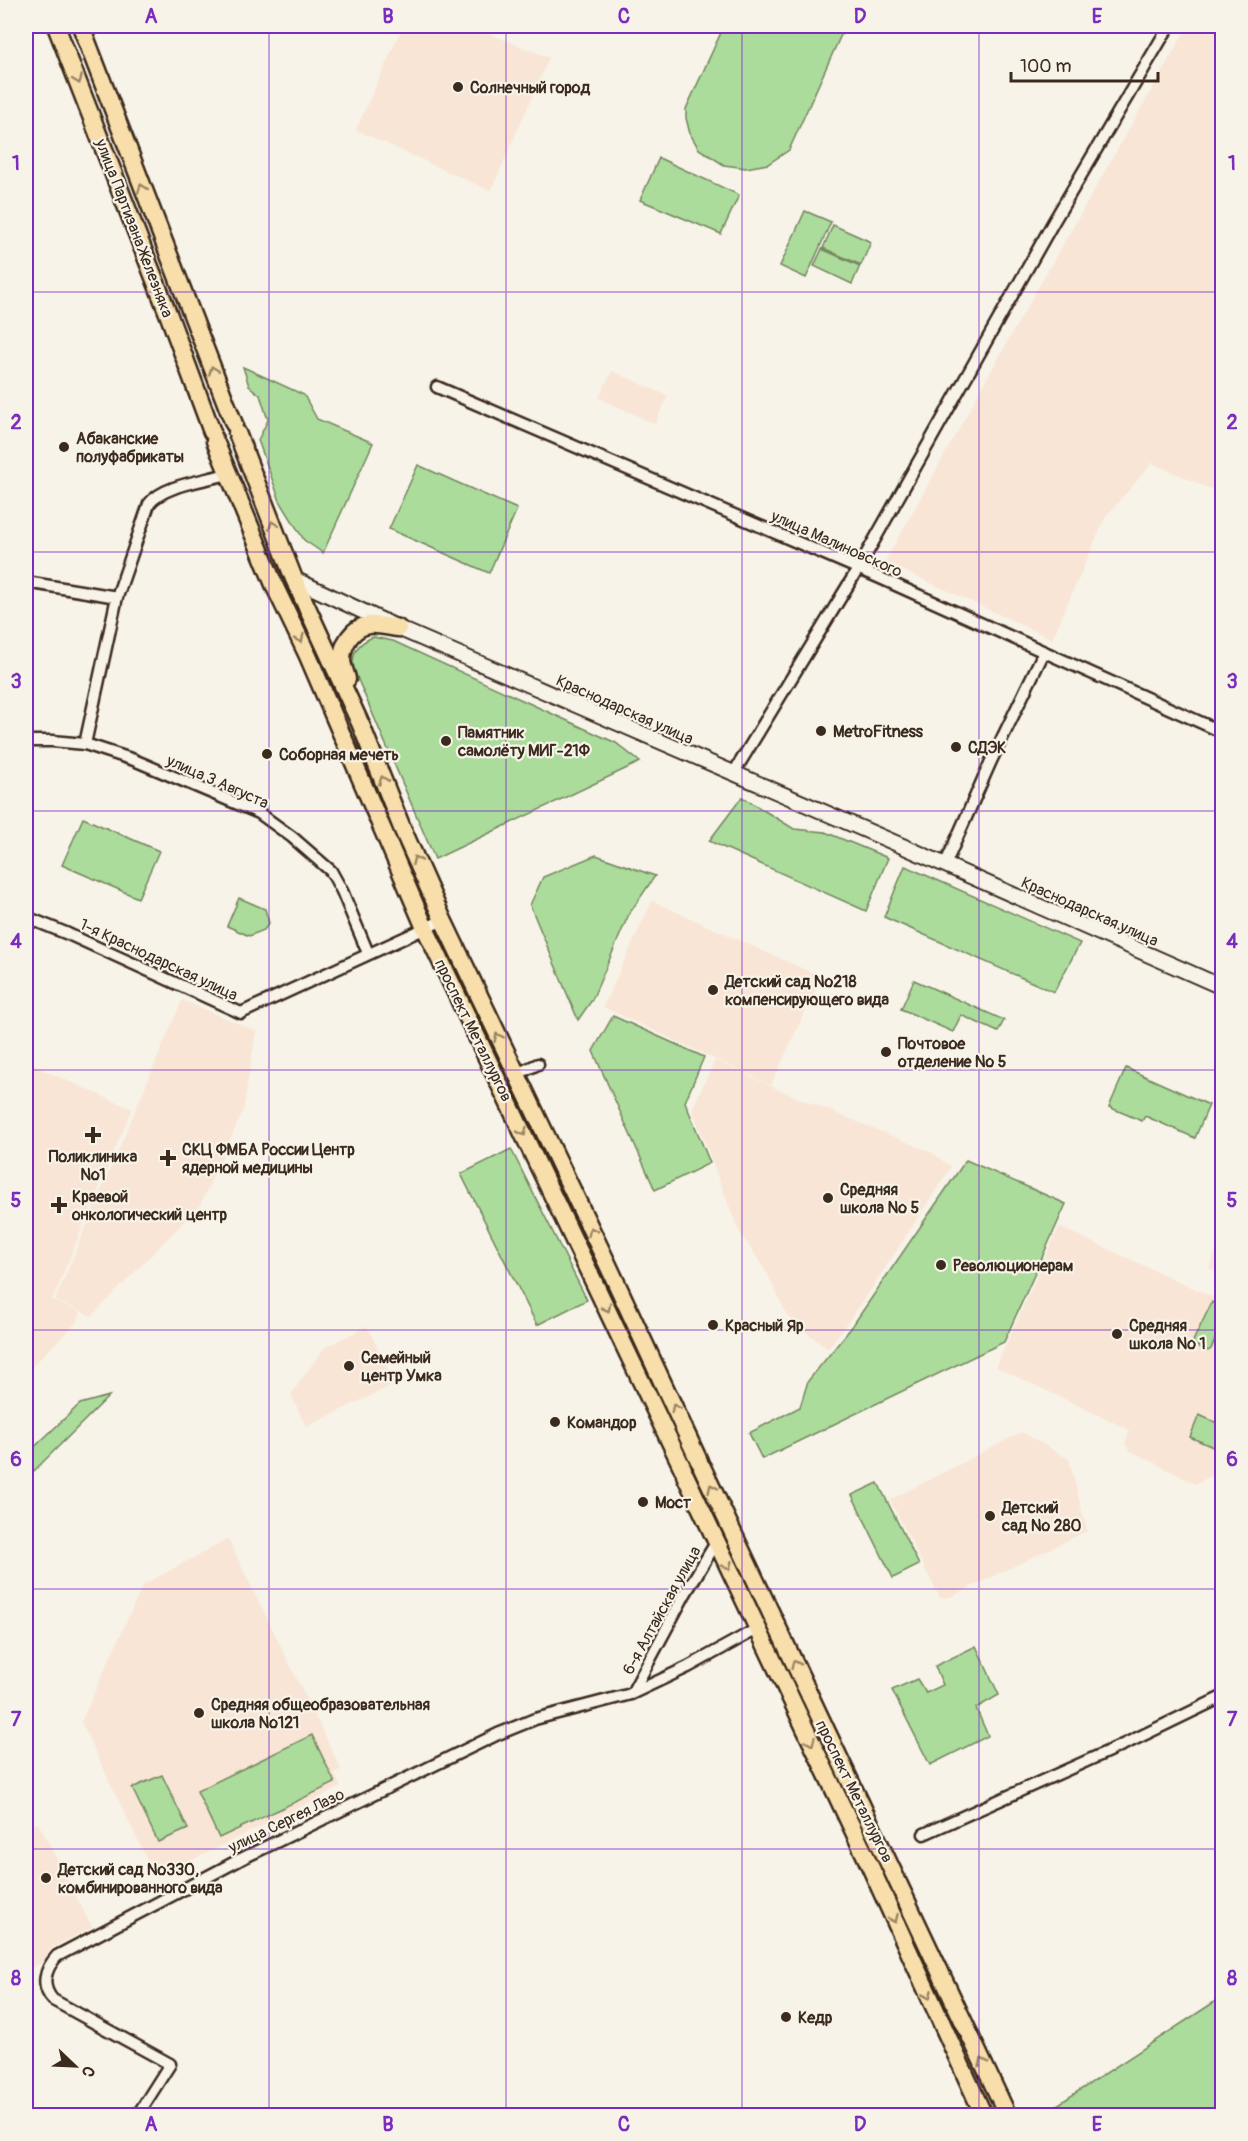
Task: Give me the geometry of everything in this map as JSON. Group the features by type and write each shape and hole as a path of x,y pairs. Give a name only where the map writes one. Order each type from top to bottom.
{"main road":[{"name":"улица Партизана Железняка","path":"56,26 169,316 227,474 275,587"},
{"name":"улица Партизана Железняка","path":"81,26 294,579"},
{"path":"275,587 294,579"},
{"name":"Краснодарская улица","path":"294,579 398,628 1222,987"},
{"name":"проспект Металлургов","path":"294,579 362,725 402,828 442,920 613,1275 772,1618 884,1849 1008,2115"},
{"name":"проспект Металлургов","path":"275,587 309,656 425,928 865,1855 928,1998 984,2115"},
{"path":"362,725 342,662 344,646 350,636 361,627 371,624 398,628"},
{"path":"757,1629 772,1618"}],"street":[{"path":"734,774 858,569 1054,221 1169,26"},
{"name":"улица Малиновского","path":"437,387 858,569 1222,732"},
{"path":"85,744 117,597 149,504 155,495 165,491 227,474"},
{"path":"26,582 117,597"},
{"path":"945,865 1044,652"},
{"name":"улица 3 Августа","path":"26,741 85,744 134,760 259,813 292,837 331,871 342,891 368,953"},
{"name":"1-я Краснодарская улица","path":"26,917 241,1013 442,920"},
{"path":"515,1075 538,1064"},
{"name":"6-я Алтайская улица","path":"631,1694 685,1594 717,1541"},
{"name":"улица Сергея Лазо","path":"137,2115 170,2064 53,2000 46,1990 44,1979 57,1956 240,1859 498,1734 535,1719 631,1694 688,1667 757,1629"},
{"path":"924,1834 1129,1742 1222,1697"}],"shaded area":[{"path":"403,26 471,26 549,58 491,191 356,130"},
{"path":"1188,26 1222,26 1222,494 1152,463 1106,516 1052,639 885,562 1014,330"},
{"path":"612,371 668,396 655,424 599,398"},
{"name":"Детский сад №218 компенсирующего вида","path":"652,901 821,977 771,1085 603,1007"},
{"name":"СКЦ ФМБА России Центр ядерной медицины","path":"182,1000 256,1031 243,1111 200,1205 92,1316 55,1300"},
{"name":"Средняя школа № 5","path":"715,1060 784,1092 931,1152 951,1167 868,1294 828,1349 788,1317 767,1273 738,1229 692,1109"},
{"name":"Краевой онкологический центр","path":"29,1064 132,1109 52,1300 81,1312 77,1322 26,1372 26,1071"},
{"name":"Средняя школа № 1","path":"1059,1227 1222,1301 1222,1470 1196,1484 1129,1450 1125,1443 1130,1430 996,1367"},
{"path":"1222,1237 1222,1275 1209,1268"},
{"name":"Семейный центр Умка","path":"367,1326 395,1384 306,1427 291,1394 324,1348"},
{"name":"Детский сад № 280","path":"1022,1432 1069,1459 1087,1531 950,1597 940,1598 890,1500"},
{"name":"Средняя общеобразовательная школа №121","path":"228,1539 341,1769 334,1773 341,1787 156,1878 81,1722 143,1585"},
{"name":"Детский сад №330, комбинированного вида","path":"38,1823 92,1927 53,1947 42,1963 26,1970 26,1828"}],"green space":[{"path":"724,26 845,26 789,150 768,164 746,168 724,165 699,149 690,134 686,109"},
{"path":"659,158 739,195 721,234 640,200"},
{"path":"805,211 831,222 806,278 780,266"},
{"path":"833,225 871,242 861,265 823,248"},
{"path":"822,249 860,266 852,284 814,266"},
{"path":"243,367 304,395 317,419 373,443 323,553 304,540 280,501 258,440 268,420 260,395 249,386"},
{"path":"418,465 517,509 489,573 389,529"},
{"path":"373,637 393,641 616,743 640,762 435,859 353,668 357,649 363,642"},
{"path":"742,797 794,829 825,832 888,858 866,911 709,841"},
{"path":"83,818 159,851 138,898 62,865"},
{"path":"596,855 655,876 629,914 592,1000 578,1020 530,905 543,877"},
{"path":"905,866 1080,943 1054,992 884,917"},
{"path":"239,898 265,909 269,923 264,930 249,936 227,926"},
{"path":"914,980 1004,1020 998,1032 961,1015 953,1032 901,1009"},
{"path":"613,1016 704,1057 685,1102 710,1163 655,1190 593,1051"},
{"path":"1126,1068 1209,1105 1195,1138 1145,1116 1142,1121 1109,1107"},
{"path":"511,1149 587,1300 537,1325 461,1174"},
{"path":"966,1160 1066,1204 1004,1342 762,1459 749,1433 800,1407 808,1381 851,1328"},
{"path":"1212,1302 1222,1307 1222,1324 1208,1351 1194,1345 1193,1341"},
{"path":"109,1396 26,1478 26,1455 80,1404"},
{"path":"1199,1415 1222,1425 1222,1451 1190,1437"},
{"path":"878,1483 919,1565 893,1578 852,1495"},
{"path":"976,1646 999,1695 976,1708 988,1736 930,1765 892,1690 917,1679 926,1693 943,1685 935,1666"},
{"path":"312,1735 335,1783 219,1838 197,1791"},
{"path":"162,1775 188,1829 158,1842 132,1788"},
{"path":"1222,1997 1222,2108 1206,2116 1054,2115 1051,2109"}],"place":[{"name":"Солнечный город","path":"458,87"},
{"name":"Абаканские полуфабрикаты","path":"64,447"},
{"name":"MetroFitness","path":"821,731"},
{"name":"Памятник самолёту МИГ-21Ф","path":"446,741"},
{"name":"СДЭК","path":"956,747"},
{"name":"Соборная мечеть","path":"267,754"},
{"name":"Детский сад №218 компенсирующего вида","path":"713,990"},
{"name":"Почтовое отделение № 5","path":"886,1052"},
{"name":"Поликлиника №1","path":"93,1135"},
{"name":"СКЦ ФМБА России Центр ядерной медицины","path":"168,1158"},
{"name":"Средняя школа № 5","path":"828,1198"},
{"name":"Краевой онкологический центр","path":"59,1205"},
{"name":"Революционерам","path":"941,1265"},
{"name":"Красный Яр","path":"713,1325"},
{"name":"Средняя школа № 1","path":"1117,1334"},
{"name":"Семейный центр Умка","path":"349,1366"},
{"name":"Командор","path":"555,1422"},
{"name":"Мост","path":"643,1502"},
{"name":"Детский сад № 280","path":"990,1516"},
{"name":"Средняя общеобразовательная школа №121","path":"199,1713"},
{"name":"Детский сад №330, комбинированного вида","path":"46,1878"},
{"name":"Кедр","path":"786,2017"}]}
